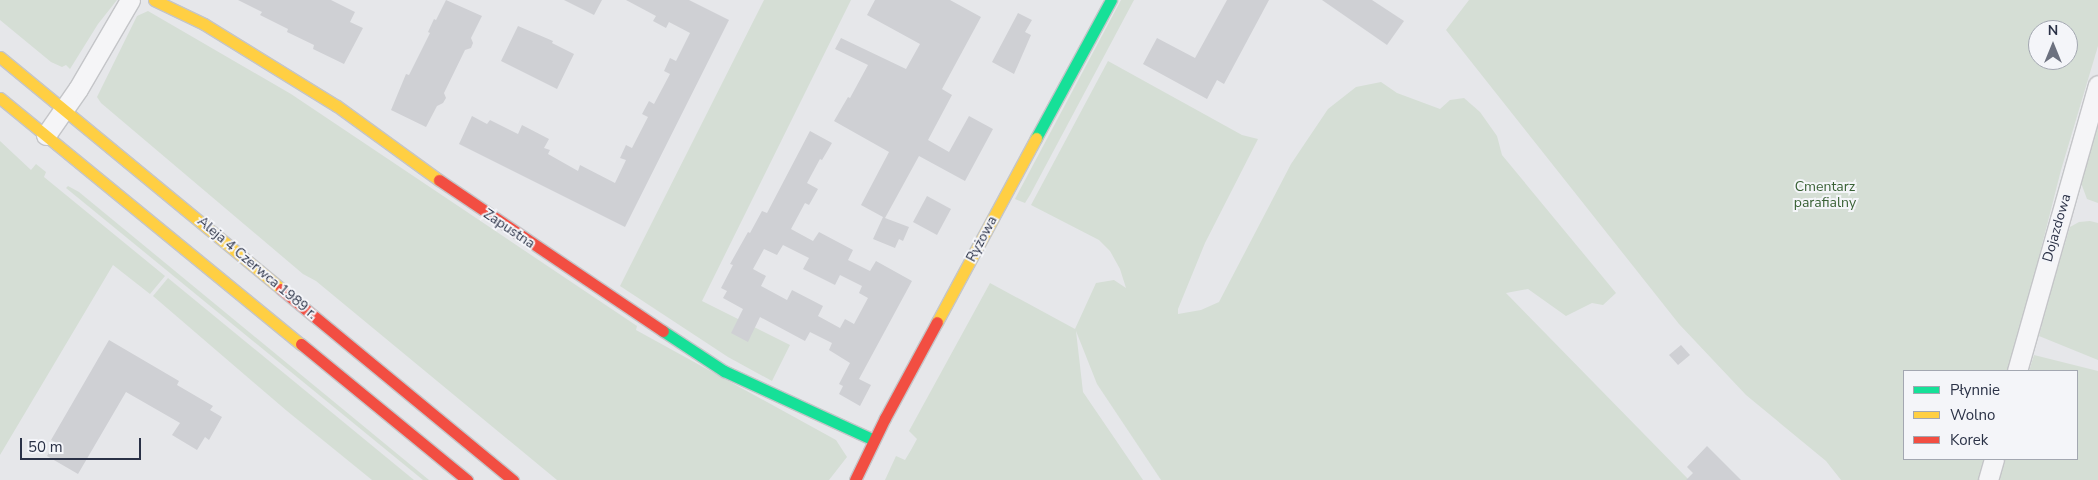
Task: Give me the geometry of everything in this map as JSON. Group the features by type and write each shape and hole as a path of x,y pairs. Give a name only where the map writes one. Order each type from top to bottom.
{"street":[{"path":"46,135 130,0"},
{"name":"Zapustna","path":"154,0 204,24 337,106 416,164 534,246 724,371 774,396 874,440"},
{"name":"Ryżowa","path":"856,480 874,440 1111,0"},
{"name":"Aleja 4 Czerwca 1989 r.","path":"0,57 513,480"},
{"name":"Dojazdowa","path":"2017,370 2098,85"},
{"path":"0,98 467,480"},
{"path":"1988,480 1994,460"}],"green space":[{"path":"0,0 117,0 98,24 70,69 66,65 62,67 51,62 0,20"},
{"path":"764,0 851,0 702,301 790,345 772,381 728,357 620,286"},
{"path":"1121,0 1134,0 1030,195 1025,203 1015,199"},
{"name":"Cmentarz parafialny","path":"1469,0 2098,0 2098,46 2061,170 2010,370 1903,370 1903,460 1986,460 1980,480 1841,480 1826,461 1746,395 1679,324 1446,30"},
{"path":"148,11 291,94 637,326 636,330 836,440 847,457 829,480 557,480 316,281 303,274 101,103 97,97 137,16"},
{"path":"1108,61 1242,135 1258,139 1205,243 1178,309 1178,314 1201,310 1219,302 1291,164 1328,109 1356,87 1381,82 1397,93 1440,109 1450,100 1464,98 1480,112 1497,136 1502,155 1616,293 1603,305 1592,303 1566,316 1528,289 1506,293 1689,480 1161,480 1097,384 1076,331 1083,392 1143,480 885,480 896,456 905,460 917,439 909,431 990,283 1075,329 1096,283 1114,280 1126,288 1120,269 1110,251 1099,240 1031,205"},
{"path":"2098,120 2098,203 2087,199 2081,183"},
{"path":"0,141 31,170 36,164 46,172 44,177 165,276 150,294 113,265 0,455"},
{"path":"68,186 79,192 429,480 423,480 66,188"},
{"path":"2090,221 2098,223 2098,360 2039,336 2070,227 2079,222"},
{"path":"168,278 414,480 372,480 287,411 153,296"},
{"path":"2034,355 2098,371 2098,480 1997,480 2003,460 2078,460 2078,370 2029,370"}],"building":[{"path":"238,0 331,0 355,12 350,22 363,28 344,64 313,49 314,45 287,32 288,29 260,15 262,12"},
{"path":"446,0 482,16 471,38 473,43 471,48 465,50 444,93 446,98 443,103 437,106 426,127 391,110 406,74 409,75 430,33 428,32 434,19 436,20"},
{"path":"564,0 602,0 594,15"},
{"path":"626,0 689,0 729,20 625,227 459,144 472,116 487,124 490,120 518,134 522,125 549,139 544,148 550,150 548,154 578,171 580,165 615,183 626,160 620,158 626,145 632,148 648,117 642,114 649,101 654,104 670,74 664,71 670,58 676,61 690,33 669,22 666,28 653,21 656,16"},
{"path":"875,0 950,0 981,17 942,89 952,95 928,140 949,152 969,116 993,129 965,181 919,156 885,218 909,227 903,241 899,239 895,248 873,239 883,217 861,205 889,152 834,121 848,97 850,98 868,65 835,49 841,38 906,69 920,44 867,15"},
{"path":"1227,0 1269,0 1224,84 1217,80 1207,99 1143,64 1157,38 1195,58"},
{"path":"1322,0 1372,0 1404,21 1387,45"},
{"path":"1018,13 1032,20 1025,32 1031,35 1014,74 992,62"},
{"path":"518,26 553,41 552,43 574,54 557,89 501,61"},
{"path":"810,131 832,143 822,160 820,159 807,183 818,189 809,205 805,203 791,229 813,241 819,232 853,250 848,260 870,271 876,261 912,281 859,379 871,385 860,406 839,394 843,386 839,384 850,363 829,350 832,343 810,332 805,341 760,317 748,342 731,333 743,309 723,298 727,291 721,288 733,265 730,264 748,232 750,233 762,211 767,213","holes":["783,245 809,258 803,269 835,285 840,275 862,286 859,293 868,298 854,324 845,319 840,328 818,316 823,306 792,290 787,300 761,286 766,276 753,269 764,249 777,255"]},
{"path":"927,196 951,209 937,235 913,222"},
{"path":"109,340 179,381 177,385 213,406 210,410 222,417 209,440 205,437 197,450 172,435 180,423 126,392 78,474 47,456 55,442 51,440"},
{"path":"1681,345 1690,355 1678,365 1669,355"},
{"path":"1707,446 1741,480 1686,480 1693,473 1687,467"}],"traffic: fast":[{"path":"1036,138 1111,0"},
{"path":"663,331 724,371 874,440"}],"traffic: slow":[{"path":"154,0 204,24 337,106 439,180"},
{"path":"0,57 281,289"},
{"path":"0,98 301,344"},
{"path":"937,322 1036,138"}],"traffic: jam":[{"path":"439,180 663,331"},
{"path":"281,289 513,480"},
{"path":"855,480 885,418 937,322"},
{"path":"301,344 467,480"}]}
